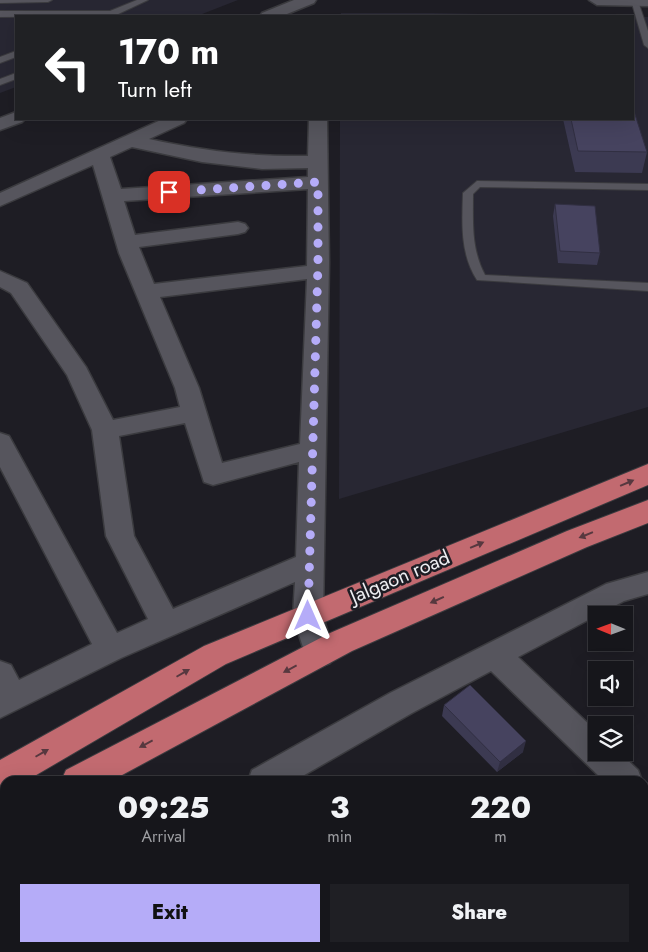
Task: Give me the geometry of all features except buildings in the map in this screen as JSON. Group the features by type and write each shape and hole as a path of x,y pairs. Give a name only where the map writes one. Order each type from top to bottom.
{"highway":[{"name":"Jalgaon road","path":"3,776 215,654 648,474"},
{"name":"Jalgaon road","path":"87,776 319,654 577,539 648,511"}],"street":[{"path":"270,15 308,0"},
{"path":"318,0 318,15"},
{"path":"597,0 641,1"},
{"path":"0,124 15,118"},
{"path":"0,200 176,120"},
{"path":"318,120 317,270 308,616 319,654"},
{"path":"130,141 202,156 318,172"},
{"path":"100,155 127,242 186,388 213,475 312,450"},
{"path":"113,196 318,172"},
{"path":"127,242 238,228"},
{"path":"147,292 317,270"},
{"path":"0,278 19,288 78,373 105,430 120,536 166,625"},
{"path":"105,430 194,413"},
{"path":"0,442 110,649"},
{"path":"4,692 110,649 308,564"},
{"path":"273,776 401,703 616,592 648,583"},
{"path":"495,655 621,776"}],"lane":[{"path":"0,1 48,0"},
{"path":"0,14 110,15 144,0"},
{"path":"641,1 648,45"},
{"path":"0,60 15,54"},
{"path":"0,82 15,76"},
{"path":"648,187 477,184 468,193 468,238 471,263 481,278 648,287"}],"shaded area":[{"path":"0,0 238,0 200,15 15,15 15,87 0,93"},
{"path":"341,13 434,13 533,15 341,15"},
{"path":"634,17 648,17 648,407 339,499 340,120 634,120"}],"route":[{"path":"169,192 318,182 318,263 308,616"}]}
